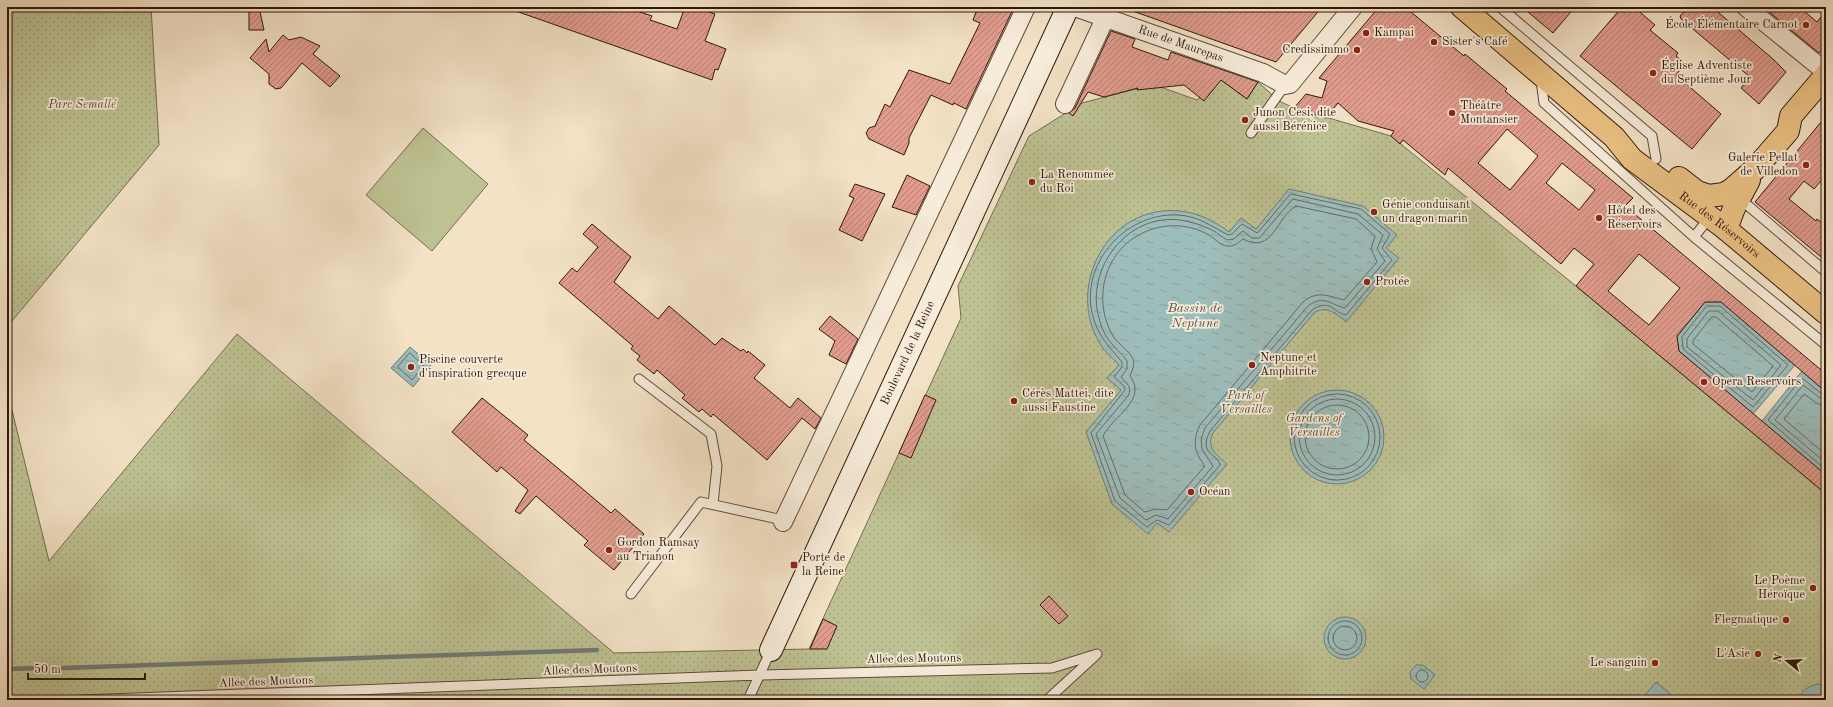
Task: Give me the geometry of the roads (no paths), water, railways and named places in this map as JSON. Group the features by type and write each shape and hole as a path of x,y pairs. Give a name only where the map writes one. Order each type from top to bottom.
{"main road":[{"name":"Rue des Réservoirs","path":"1462,7 1614,137 1632,159 1718,224 1826,314"},
{"path":"1718,224 1738,192 1755,169 1788,131 1791,116 1826,73"},
{"name":"Rue des Réservoirs","path":"1614,137 1635,144 1697,192 1709,196 1738,192"}],"street":[{"path":"781,521 1026,7"},
{"name":"Boulevard de la Reine","path":"771,650 1068,7"},
{"name":"Rue de Maurepas","path":"1075,7 1108,12 1263,73 1285,85"},
{"path":"1285,85 1290,84 1353,7"},
{"path":"1746,7 1826,73"},
{"path":"1065,104 1108,12"}],"lane":[{"path":"1500,7 1652,136 1656,159"},
{"path":"1540,74 1544,103 1694,237 1826,345"},
{"path":"1251,133 1285,85"},
{"path":"1738,192 1826,272"},
{"path":"1694,237 1718,224"},
{"path":"639,379 711,434 717,466 712,504"},
{"path":"631,594 701,502 781,521"},
{"name":"Boulevard de la Reine","path":"748,700 771,650"},
{"name":"Allée des Moutons","path":"81,700 760,675 1052,668 1097,654 1047,700"}],"water":[{"name":"Bassin de Neptune","path":"1289,189 1363,206 1397,235 1386,248 1399,258 1346,322 1335,313 1328,310 1320,310 1315,312 1213,433 1211,438 1211,447 1227,464 1169,532 1157,523 1148,534 1112,504 1086,432 1121,390 1107,378 1119,365 1100,344 1090,321 1088,298 1091,275 1100,253 1114,235 1132,221 1154,212 1180,211 1206,218 1229,232 1241,218 1256,229"},
{"path":"1705,302 1721,302 1795,365 1753,414 1679,351 1677,337"},
{"name":"Piscine couverte d'inspiration grecque","path":"410,347 431,365 413,387 391,368"},
{"path":"1802,371 1826,392 1826,475 1762,421"},
{"path":"1337,390 1355,393 1370,404 1381,419 1384,437 1381,455 1370,470 1355,481 1337,484 1319,481 1304,470 1293,455 1290,437 1293,419 1304,404 1319,393"},
{"path":"1341,617 1349,617 1360,623 1366,634 1366,642 1360,653 1349,659 1341,659 1330,653 1324,642 1324,634 1330,623"},
{"path":"1416,665 1423,665 1435,675 1424,689 1411,679 1410,672"},
{"path":"1656,682 1677,700 1641,700"},
{"path":"1818,684 1826,687 1826,700 1799,700 1806,689"}],"waterway":[{"path":"63,668 597,650"},
{"path":"7,669 43,668"}],"place":[{"name":"École Élémentaire Carnot","path":"1806,25"},
{"name":"Kampai","path":"1366,33"},
{"name":"Sister's Café","path":"1434,42"},
{"name":"Credissimmo","path":"1357,50"},
{"name":"Église Adventiste du Septième Jour","path":"1653,73"},
{"name":"Théâtre Montansier","path":"1452,113"},
{"name":"Junon Cesi, dite aussi Bérénice","path":"1245,120"},
{"name":"Galerie Pellat de Villedon","path":"1806,165"},
{"name":"La Renommée du Roi","path":"1032,182"},
{"name":"Génie conduisant un dragon marin","path":"1374,212"},
{"name":"Hôtel des Réservoirs","path":"1599,218"},
{"name":"Protée","path":"1367,282"},
{"name":"Neptune et Amphitrite","path":"1252,365"},
{"name":"Piscine couverte d'inspiration grecque","path":"411,367"},
{"name":"Opera Reservoirs","path":"1704,382"},
{"name":"Cérès Mattei, dite aussi Faustine","path":"1014,401"},
{"name":"Océan","path":"1191,492"},
{"name":"Gordon Ramsay au Trianon","path":"609,550"},
{"name":"Porte de la Reine","path":"794,565"},
{"name":"Le Poème Héroïque","path":"1813,588"},
{"name":"Flegmatique","path":"1786,620"},
{"name":"L'Asie","path":"1758,654"},
{"name":"Le sanguin","path":"1655,663"}],"park label":[{"name":"Parc Semallé","path":"82,105"},
{"name":"Park of Versailles","path":"1246,403"},
{"name":"Gardens of Versailles","path":"1314,426"}]}
